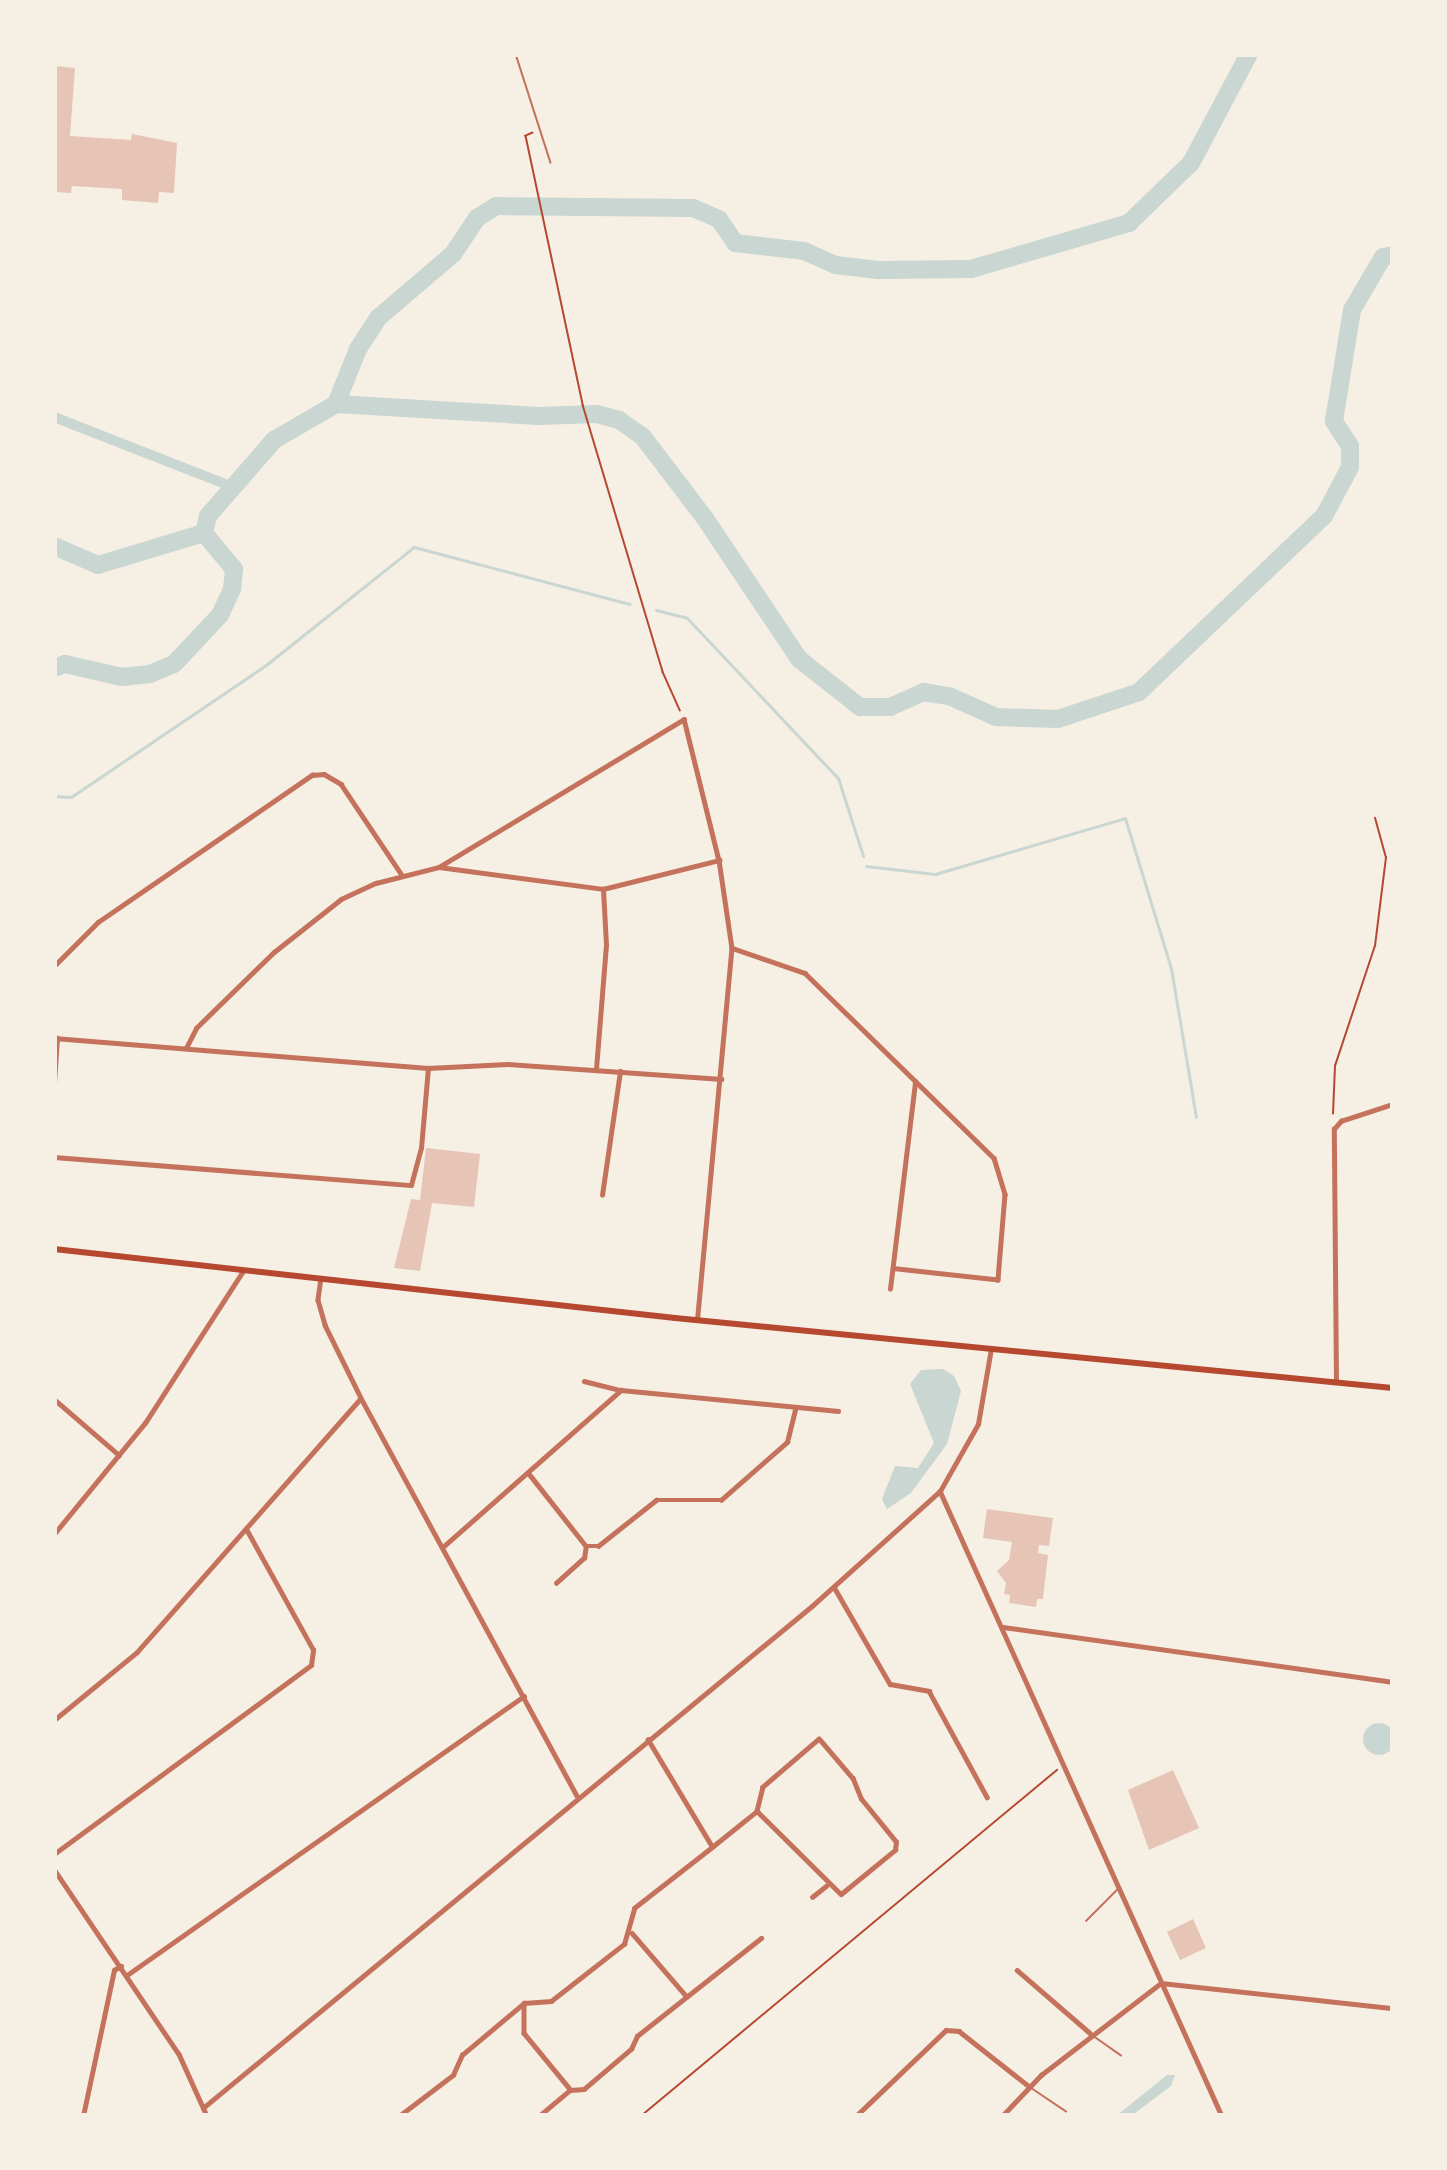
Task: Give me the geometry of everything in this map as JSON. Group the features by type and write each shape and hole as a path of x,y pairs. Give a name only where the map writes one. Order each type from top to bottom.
{"main road":[{"path":"54,1249 1393,1388"}],"street":[{"path":"185,1050 196,1028 274,952 341,899 402,875 439,867 684,719 719,860 732,948 698,1318"},
{"path":"54,966 98,922 312,775 324,774 340,784 402,875"},
{"path":"439,867 604,890 719,860"},
{"path":"596,1069 606,945 604,890"},
{"path":"732,948 805,973 994,1158 1005,1194 998,1280 896,1269"},
{"path":"54,1083 56,1038 428,1067 507,1064 722,1079"},
{"path":"54,1156 411,1185 421,1148 428,1067"},
{"path":"602,1195 620,1071"},
{"path":"890,1289 896,1269 915,1078"},
{"path":"1336,1382 1334,1136 1337,1123 1393,1104"},
{"path":"54,1534 119,1455 243,1270"},
{"path":"321,1278 318,1300 325,1325 361,1398 577,1795"},
{"path":"54,1869 179,2054 205,2112 577,1795 834,1587 940,1491 978,1424 991,1349"},
{"path":"584,1381 621,1390 838,1411"},
{"path":"444,1546 621,1390"},
{"path":"54,1720 137,1652 361,1398"},
{"path":"54,1399 119,1455"},
{"path":"586,1546 598,1546 656,1500 721,1500 787,1442 795,1410"},
{"path":"529,1474 586,1546 584,1558 556,1583"},
{"path":"940,1491 1222,2116"},
{"path":"54,1854 310,1665 313,1651 246,1529"},
{"path":"834,1587 890,1684 929,1691 987,1797"},
{"path":"1003,1627 1393,1682"},
{"path":"127,1975 524,1696"},
{"path":"648,1739 712,1847"},
{"path":"400,2116 453,2075 462,2055 524,2003 550,2001 624,1944 634,1908 757,1811 764,1787 819,1739 896,1842 895,1850 841,1894 827,1886 757,1811"},
{"path":"812,1898 827,1886"},
{"path":"630,1931 687,1997"},
{"path":"539,2116 571,2090 584,2089 761,1938"},
{"path":"82,2116 114,1970 121,1966"},
{"path":"1017,1970 1092,2035"},
{"path":"1002,2116 1092,2035 1161,1983 1393,2008"},
{"path":"524,2003 524,2033 571,2090"},
{"path":"856,2116 946,2030 959,2032 1030,2087"}],"lane":[{"path":"516,54 551,163"},
{"path":"1086,1921 1120,1886"},
{"path":"1092,2035 1121,2055"},
{"path":"1030,2087 1066,2110"}],"path":[{"path":"540,130 526,136 547,213 584,405 663,672 684,719"},
{"path":"1337,1123 1332,1103 1335,1066 1370,967 1379,920 1386,859 1375,818"},
{"path":"641,2116 1066,1763"}],"shaded area":[{"path":"943,1369 954,1376 961,1391 947,1444 911,1493 887,1509 882,1499 895,1466 918,1468 934,1443 910,1384 921,1370"},
{"path":"1379,1723 1390,1728 1395,1739 1390,1750 1379,1755 1368,1750 1363,1739 1368,1728"},
{"path":"1167,2075 1175,2075 1171,2086 1131,2116 1116,2116"}],"building":[{"path":"54,66 75,68 70,136 131,140 132,134 177,143 174,193 159,192 158,203 122,200 122,189 72,186 71,193 54,192"},
{"path":"426,1148 480,1154 474,1207 432,1203 420,1271 394,1268 411,1199 420,1200"},
{"path":"987,1509 1053,1518 1049,1546 1039,1545 1038,1553 1048,1555 1043,1599 1037,1599 1036,1607 1009,1603 1010,1595 1004,1594 1006,1583 997,1571 1009,1560 1012,1542 983,1538"},
{"path":"1173,1770 1199,1828 1149,1850 1128,1790"},
{"path":"1193,1919 1206,1948 1180,1960 1167,1932"}],"waterway":[{"path":"54,668 65,664 122,677 150,674 174,664 220,615 232,589 234,569 204,533 208,516 274,440 336,404 358,349 378,318 453,254 477,218 496,206 693,208 719,219 735,243 804,251 835,265 879,270 971,269 1129,223 1191,163 1249,54"},
{"path":"336,404 538,416 597,414 619,420 643,437 704,517 799,659 860,707 890,707 923,692 949,696 996,717 1058,719 1139,692 1324,516 1350,467 1350,446 1334,421 1352,310 1383,257 1393,255"},
{"path":"54,417 230,486"},
{"path":"54,546 98,565 204,533"},
{"path":"54,796 71,797 266,665 414,547 630,604"},
{"path":"656,610 687,618 838,778 863,856"},
{"path":"866,866 935,874 1125,818 1171,968 1196,1117"}]}
